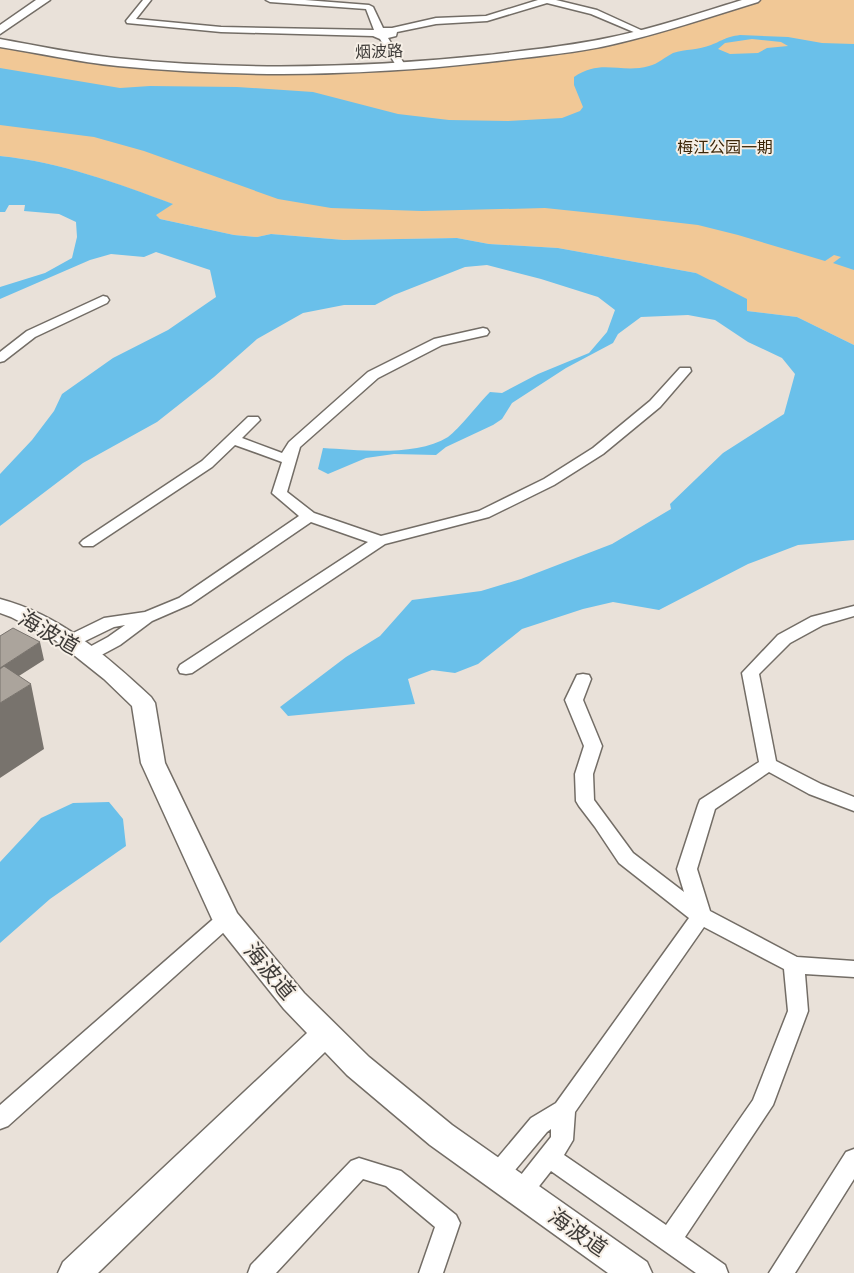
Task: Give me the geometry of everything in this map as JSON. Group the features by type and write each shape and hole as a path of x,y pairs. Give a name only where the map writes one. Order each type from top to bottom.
{"main road":[{"path":"0,22 33,0"},
{"path":"0,30 44,0"},
{"name":"烟波路","path":"0,40 122,59 209,66 274,68 400,65 476,59 558,48 639,32 744,0"},
{"name":"烟波路","path":"0,43 71,56 170,66 251,70 393,68 445,64 595,44 625,38 754,0"},
{"name":"海波道","path":"0,606 19,612 63,635 143,703 153,763 226,918 294,1001 358,1066 441,1135 635,1273"},
{"path":"75,1273 326,1033"}],"street":[{"path":"147,0 130,21 164,26 280,32 382,33 436,22 487,18 547,0 594,12 639,32"},
{"path":"270,0 370,7 400,65"},
{"path":"0,358 31,334 103,300"},
{"path":"233,440 285,459 294,445 373,375 438,342 483,332"},
{"path":"186,669 380,541 484,514 549,482 598,451 656,404 685,372"},
{"path":"88,543 207,464 254,420"},
{"path":"294,445 279,493 309,516 380,541"},
{"path":"80,648 123,636 148,617 185,602 309,516"},
{"path":"768,764 750,673 784,639 817,621 854,611"},
{"path":"583,678 574,700 593,746 584,774 585,801 602,822 626,858 701,916 794,964 854,970"},
{"path":"768,764 814,789 854,804"},
{"path":"701,916 687,869 707,805 768,764"},
{"path":"497,1175 539,1125 564,1110 701,916"},
{"path":"0,1120 226,918"},
{"path":"669,1240 762,1105 798,1011 794,964"},
{"path":"521,1192 562,1140 564,1110"},
{"path":"549,1157 716,1273"},
{"path":"781,1273 854,1159"},
{"path":"260,1273 359,1168 393,1178 448,1223 431,1273"}],"green space":[{"name":"梅江公园一期","path":"762,0 854,0 854,345 797,317 747,311 696,273 558,248 489,244 457,238 344,240 271,234 257,237 234,235 160,219 155,215 172,204 109,181 66,168 0,156 0,47 171,68 383,70 479,63 561,54 623,42"}],"water":[{"name":"梅江公园一期","path":"740,35 788,37 822,43 854,44 854,270 833,263 841,257 834,255 825,261 698,225 545,208 422,211 331,208 278,199 144,151 94,137 0,125 0,68 120,88 150,86 237,87 313,92 398,114 449,120 508,121 562,118 580,111 583,107 574,85 574,77 584,71 602,67 639,68 649,66 673,53 706,47","holes":["752,39 781,42 788,46 767,48 758,53 730,54 718,49 725,43"]},
{"path":"0,156 66,168 109,181 173,204 156,215 160,219 234,235 257,237 271,234 344,240 457,238 489,244 558,248 696,273 747,299 747,311 797,317 854,345 854,540 798,545 748,564 659,610 613,602 583,609 522,629 478,664 455,673 432,670 408,679 415,704 288,716 280,707 346,657 380,636 412,600 481,591 521,579 612,544 671,509 670,504 723,453 784,414 795,374 782,358 748,342 715,320 688,315 641,317 618,334 613,343 566,368 512,403 502,419 446,447 436,455 394,454 366,458 328,474 318,469 323,448 370,451 404,450 435,443 448,437 490,392 502,393 538,374 589,353 607,332 615,310 598,297 541,279 487,265 465,267 394,295 375,305 344,305 303,313 257,339 214,377 157,422 83,463 0,526 0,474 32,440 54,411 62,394 113,358 168,330 216,297 210,270 156,252 144,257 111,254 90,260 0,299 0,287 45,273 72,258 77,237 76,222 59,214 24,211 25,205 9,205 5,212 0,212"},
{"path":"109,802 123,819 126,846 50,899 0,943 0,862 41,818 73,803"}],"building":[{"path":"13,628 40,642 0,668 0,636"},
{"path":"4,666 31,684 0,703 0,669"}]}
